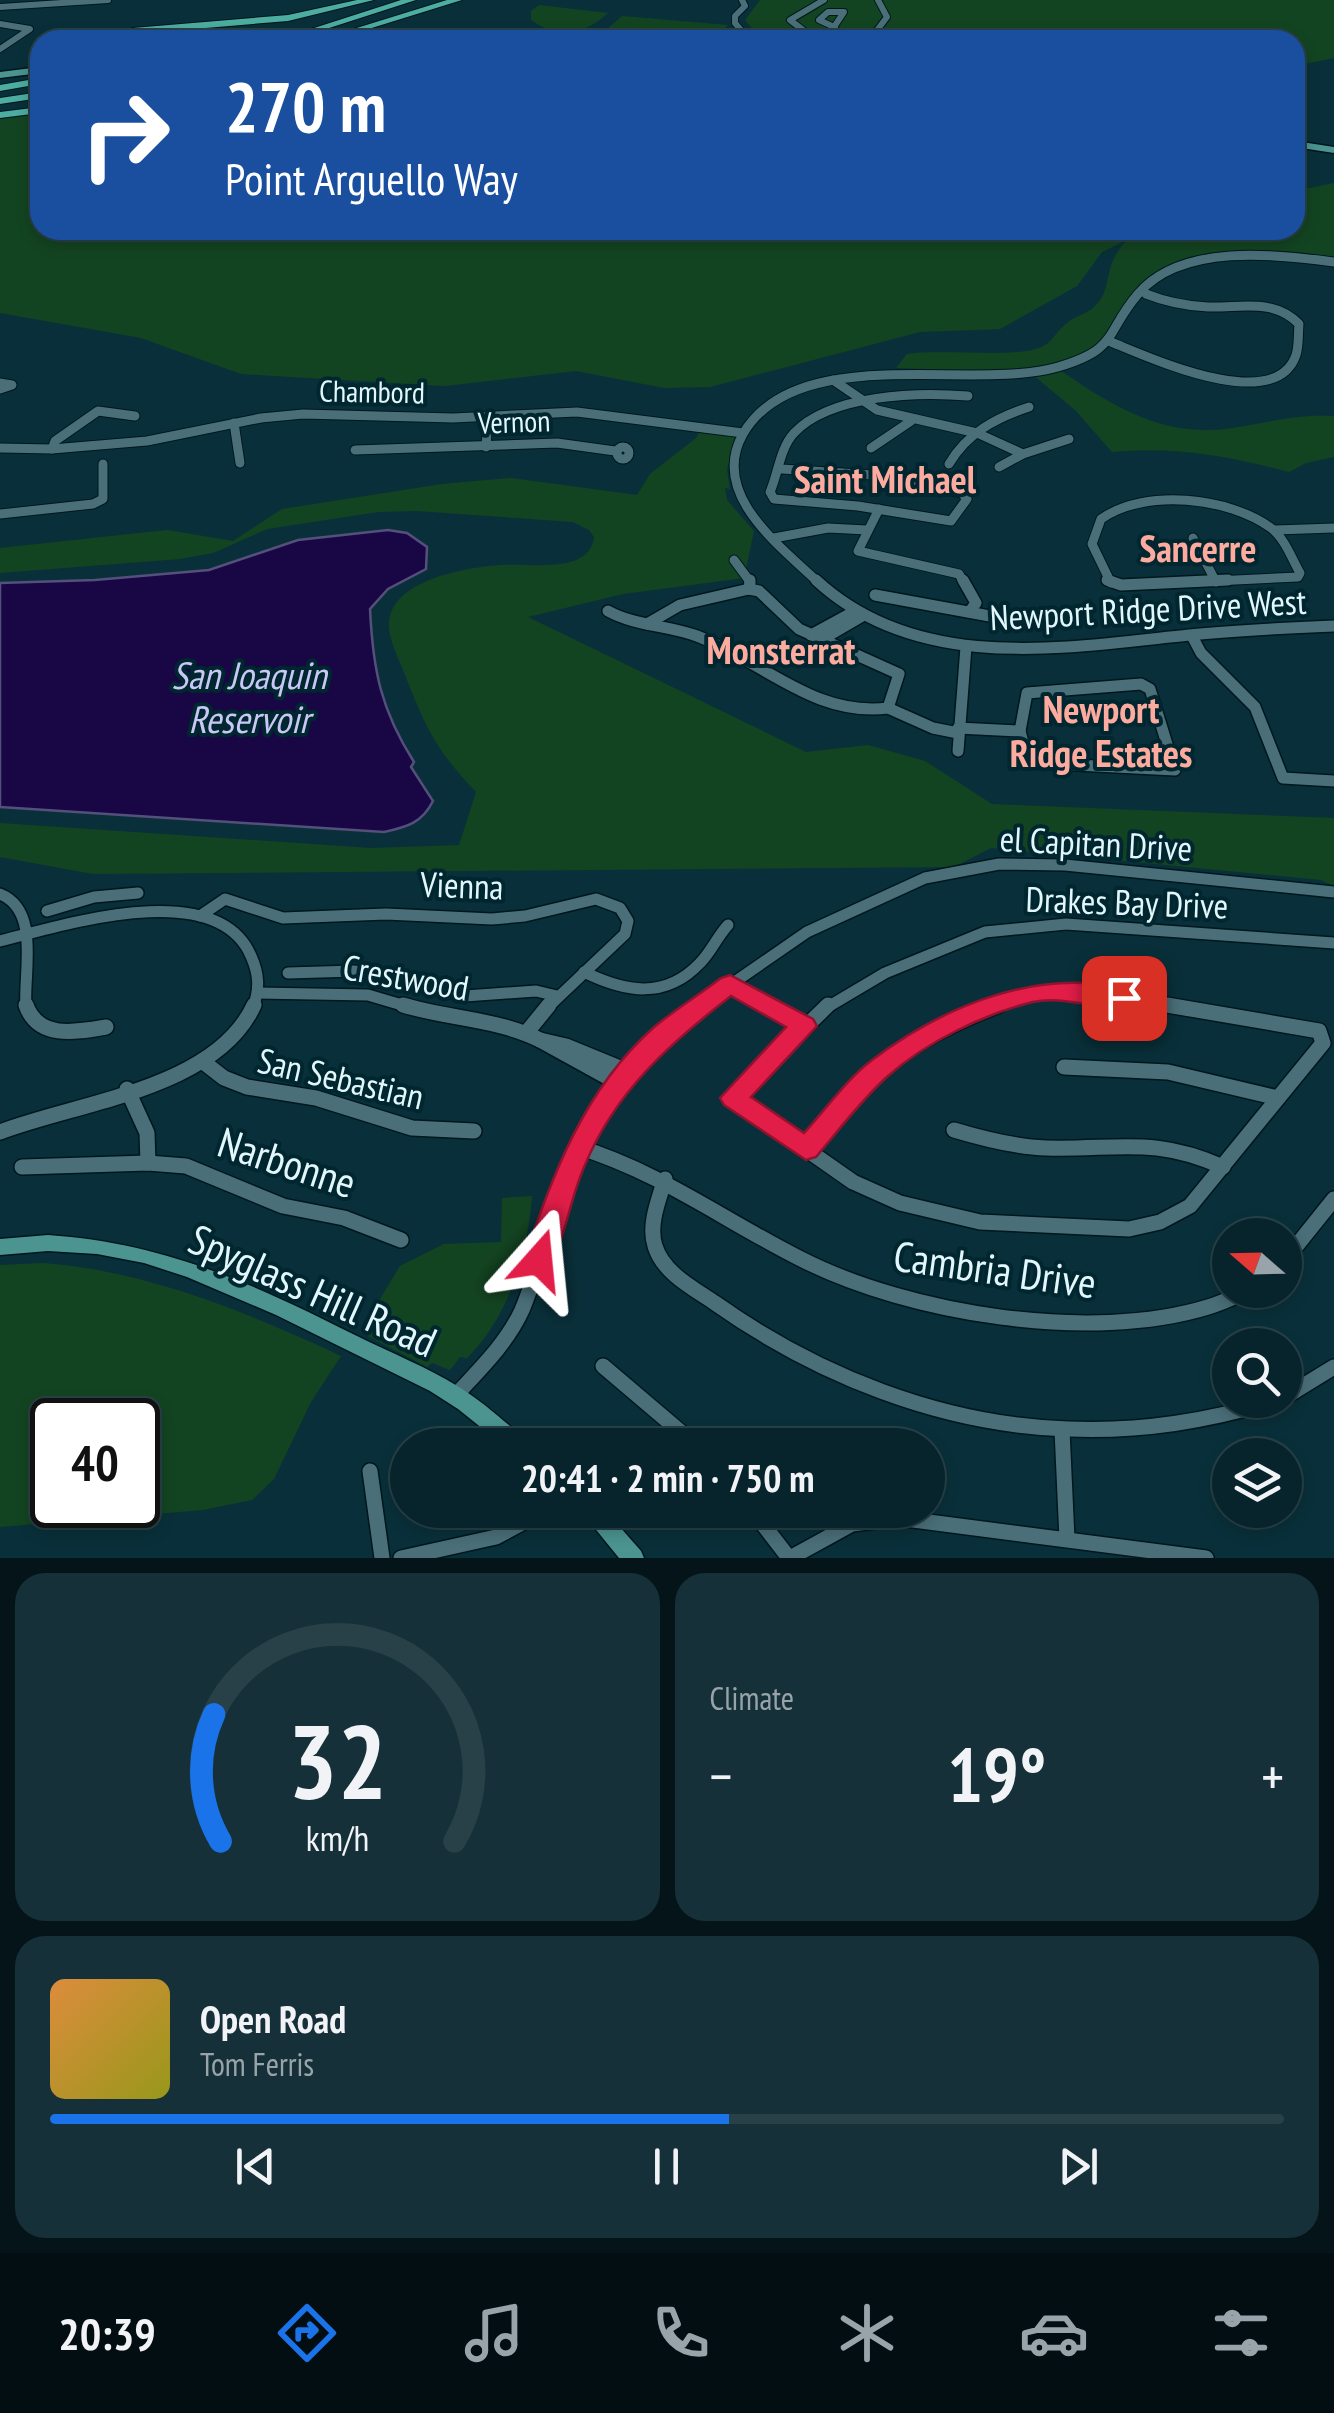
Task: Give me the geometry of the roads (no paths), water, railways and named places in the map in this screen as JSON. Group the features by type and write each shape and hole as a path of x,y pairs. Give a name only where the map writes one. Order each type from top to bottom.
{"highway":[{"path":"132,30 288,18 369,0"},
{"path":"314,30 411,0"},
{"path":"357,30 457,0"},
{"path":"384,30 475,0"},
{"path":"0,88 30,78"},
{"path":"0,101 30,96"},
{"path":"0,113 30,109"}],"main road":[{"path":"0,76 30,75"},
{"path":"1305,143 1334,147"},
{"name":"Spyglass Hill Road","path":"0,1248 66,1244 116,1250 174,1266 286,1310 456,1396 496,1428"},
{"path":"607,1528 633,1558"}],"street":[{"path":"0,5 81,0"},
{"path":"0,5 108,0"},
{"path":"742,0 745,6 734,19 742,30"},
{"path":"803,30 790,20 824,0"},
{"path":"876,30 887,16 878,0"},
{"path":"0,24 30,29 0,49"},
{"path":"743,433 774,402 806,386 833,380 894,372 976,374 1038,370 1084,360 1116,344 1143,293 1185,267 1248,257 1334,264"},
{"path":"1116,344 1197,376 1246,381 1284,374 1294,366 1299,324 1284,311 1250,304 1196,306 1143,293"},
{"path":"833,380 865,404 911,421 977,433 1023,454"},
{"path":"782,469 873,475 962,494 967,500 955,519 944,521 878,509 774,499 770,492 782,469 786,445 808,422 914,392 968,396"},
{"path":"948,464 977,433 1002,417 1029,407"},
{"path":"52,449 55,442 98,411 135,416"},
{"name":"Chambord","path":"0,448 52,449 147,441 303,414 488,417 577,412 743,433"},
{"path":"486,446 488,417"},
{"path":"872,448 911,421"},
{"path":"234,423 240,464"},
{"name":"Newport Ridge Drive West","path":"743,433 732,474 747,510 821,586 859,613 910,634 966,647 1060,647 1334,626"},
{"path":"999,467 1023,454 1069,439"},
{"name":"Vernon","path":"355,450 558,443 615,451"},
{"path":"0,514 93,504 103,499 103,464"},
{"path":"1185,499 1250,515 1274,530 1300,574 1288,579 1121,585 1108,582 1092,547 1094,530 1103,518 1141,501 1185,499"},
{"path":"878,509 858,551 959,574 976,602 970,611"},
{"path":"1274,530 1334,528"},
{"path":"774,538 812,529 867,530"},
{"path":"1192,538 1216,582"},
{"path":"734,560 751,582 750,588"},
{"path":"647,624 654,615 671,608 750,588 760,592 787,620 816,637 892,668 899,674 890,706"},
{"path":"874,595 1006,619"},
{"path":"608,610 709,640 763,673 823,702 878,711 890,706"},
{"path":"816,637 859,613"},
{"path":"1192,636 1201,653 1255,708 1283,778 1334,781"},
{"path":"958,751 966,647"},
{"path":"1148,686 1175,770 1031,762 1020,730 1027,693 1148,686"},
{"path":"890,706 932,728 1020,730"},
{"name":"el Capitan Drive","path":"456,1396 499,1348 521,1312 578,1148 622,1077 662,1036 730,984 824,922 902,886 973,867 1065,865 1334,892"},
{"path":"47,910 94,897 138,893"},
{"path":"0,894 20,909 28,974 26,1008 33,1020 62,1032 106,1027"},
{"path":"94,897 99,918"},
{"name":"Vienna","path":"200,916 212,902 224,898 277,918 429,913 492,919 524,916 579,900 608,901 626,916 628,929 557,996 534,1036"},
{"path":"0,941 143,910 200,916 224,926 246,944 257,964 258,994 242,1028 202,1062 0,1132"},
{"name":"Drakes Bay Drive","path":"806,1149 733,1098 830,1004 884,973 966,937 1004,928 1066,924 1334,944"},
{"path":"584,972 620,989 662,990 694,968 710,942 728,925"},
{"path":"348,993 354,971"},
{"path":"288,974 354,971 392,976 465,996 536,991 557,996"},
{"path":"730,984 804,1026"},
{"path":"1086,992 1319,1031 1323,1042 1278,1098 1197,1198 1176,1215 1142,1227 1109,1230 980,1222 926,1212 865,1188 806,1149 855,1090 904,1050 946,1026 1031,993 1086,992"},
{"name":"Crestwood","path":"258,994 348,993 534,1036 622,1077"},
{"name":"San Sebastian","path":"202,1062 235,1084 316,1098 412,1128 474,1131"},
{"path":"1064,1067 1168,1072 1278,1098"},
{"path":"127,1090 134,1110 150,1134 148,1163"},
{"path":"954,1130 998,1144 1027,1147 1157,1142 1183,1148 1223,1167"},
{"name":"Cambria Drive","path":"578,1148 621,1159 664,1179 834,1275 939,1305 1044,1318 1122,1320 1212,1306"},
{"name":"Narbonne","path":"22,1167 148,1163 204,1172 282,1206 344,1218 402,1240"},
{"path":"664,1179 654,1228 659,1256 769,1342 820,1370 877,1392 990,1419 1062,1430 1122,1432 1224,1418"},
{"path":"1302,1238 1334,1198"},
{"path":"603,1366 676,1428"},
{"path":"1302,1386 1334,1367"},
{"path":"1062,1430 1067,1539"},
{"path":"370,1470 382,1558"},
{"path":"766,1528 789,1558 852,1524 879,1518 1206,1558"},
{"path":"401,1558 520,1528"}],"water":[{"name":"San Joaquin Reservoir","path":"388,530 407,533 427,547 426,569 388,589 370,609 377,671 386,707 414,762 411,767 433,801 419,819 384,832 0,807 0,583 209,570 298,540"}],"district":[{"name":"Saint Michael","path":"885,478"},
{"name":"Sancerre","path":"1198,547"},
{"name":"Monsterrat","path":"781,649"},
{"name":"Newport Ridge Estates","path":"1101,730"}]}
